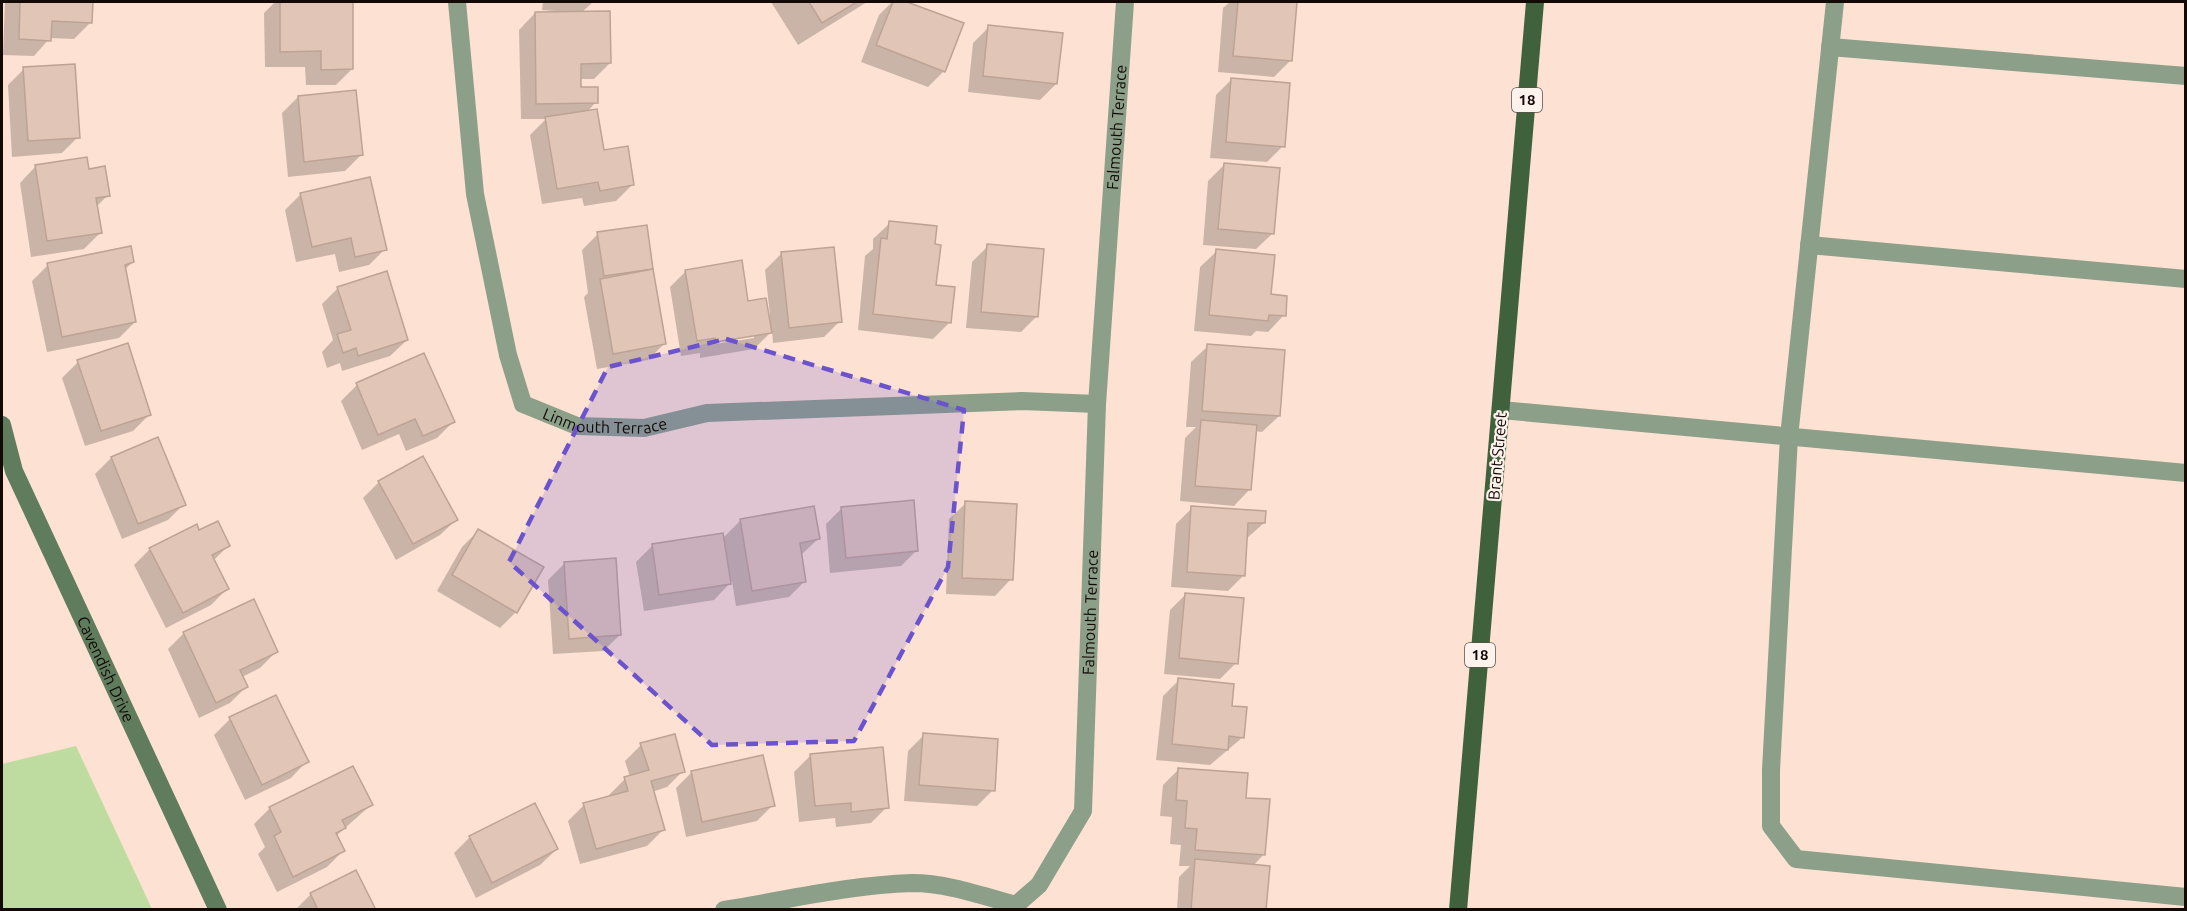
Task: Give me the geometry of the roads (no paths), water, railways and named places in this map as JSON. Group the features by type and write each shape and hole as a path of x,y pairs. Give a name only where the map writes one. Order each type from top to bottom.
{"main road":[{"name":"Brant Street","path":"1458,909 1535,2"}],"street":[{"name":"Linmouth Terrace","path":"457,2 475,194 508,355 523,404 577,426 644,428 707,412 1022,401 1097,404"},
{"name":"Falmouth Terrace","path":"724,909 846,890 914,883 960,890 1016,905 1039,885 1083,811 1097,404 1125,2"},
{"path":"1835,2 1789,436 1771,770 1772,826 1796,859 2186,897"},
{"path":"1830,47 2186,76"},
{"path":"1809,245 2186,279"},
{"path":"1501,410 2186,473"},
{"name":"Cavendish Drive","path":"2,425 8,473 218,909"}]}
